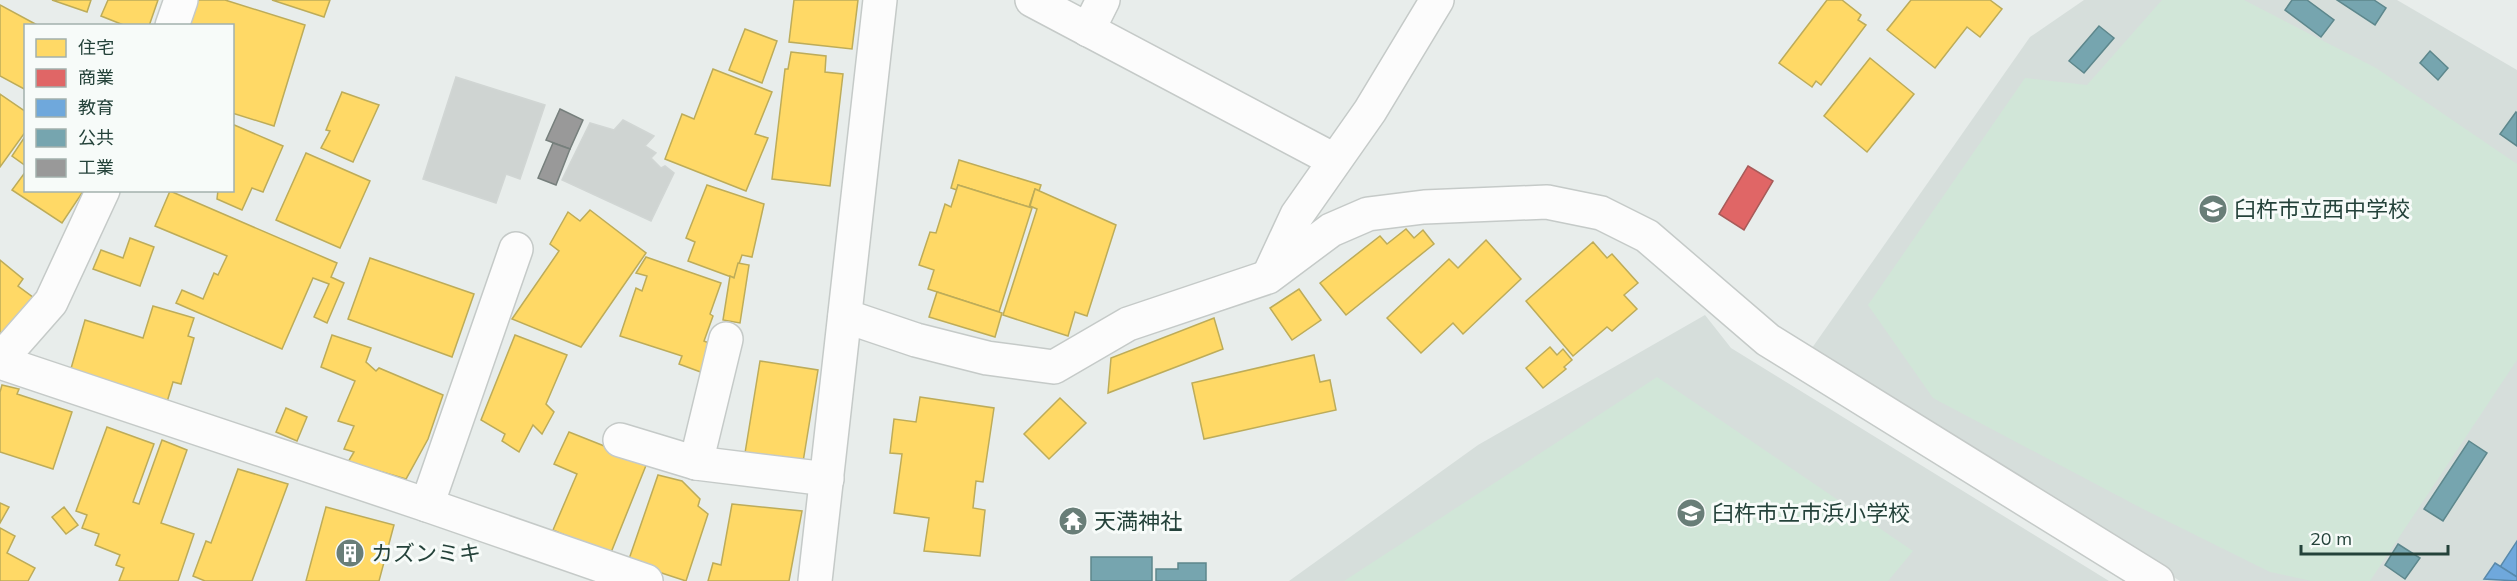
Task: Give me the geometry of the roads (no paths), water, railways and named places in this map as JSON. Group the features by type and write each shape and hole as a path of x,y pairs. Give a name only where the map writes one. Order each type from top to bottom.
{"street":[{"path":"173,24 181,0"},
{"path":"815,581 880,0"},
{"path":"1032,0 1334,160"},
{"path":"1088,30 1103,0"},
{"path":"1268,277 1297,215 1370,111 1437,0"},
{"path":"102,192 51,302 0,361 646,581"},
{"path":"845,316 916,340 987,358 1054,367 1128,324 1268,277 1331,230 1368,214 1424,207 1547,202 1601,213 1647,236 1768,340 2157,581"},
{"path":"427,505 516,249"},
{"path":"696,463 726,339"},
{"path":"620,440 696,463 827,479"}],"place":[{"name":"臼杵市立西中学校","path":"2213,209"},
{"name":"臼杵市立市浜小学校","path":"1691,513"},
{"name":"天満神社","path":"1073,521"},
{"name":"カズンミキ","path":"350,553"}]}
